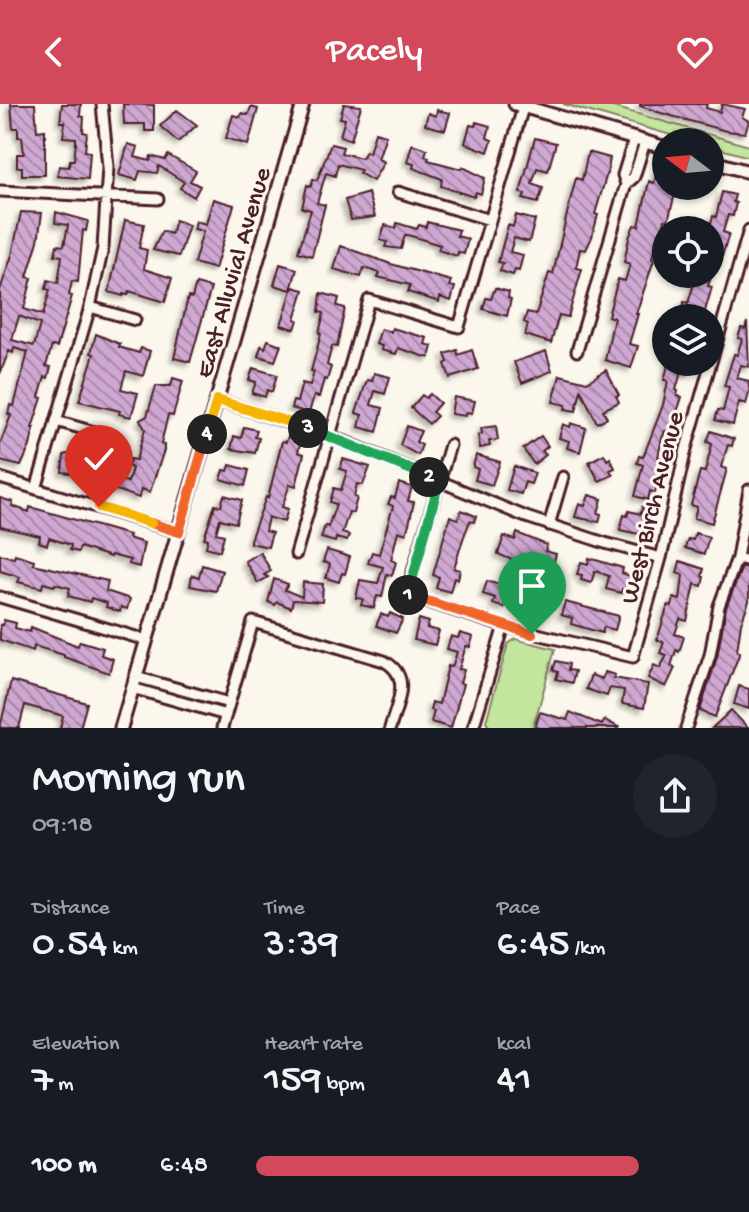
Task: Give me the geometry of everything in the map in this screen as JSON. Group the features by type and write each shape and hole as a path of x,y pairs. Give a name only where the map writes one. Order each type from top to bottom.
{"street":[{"path":"36,489 90,307 103,248 108,196 107,140 102,104"},
{"name":"East Alluvial Avenue","path":"121,728 303,104"},
{"path":"296,554 369,300 459,327 520,105 652,144"},
{"path":"577,351 626,184 634,177 639,140"},
{"path":"724,165 749,172"},
{"path":"0,191 158,199"},
{"path":"398,192 490,220"},
{"name":"West Birch Avenue","path":"504,626 633,657 661,558 682,463 749,230"},
{"path":"90,307 135,320"},
{"path":"217,400 331,436 549,525 661,558"},
{"path":"56,421 101,434"},
{"path":"450,445 406,595 504,626 473,728"},
{"path":"549,525 563,477"},
{"path":"0,478 179,532"},
{"path":"686,728 710,655 719,606 737,558 749,490"},
{"path":"737,558 749,561"},
{"path":"0,597 146,640"},
{"path":"222,728 253,622 395,667 401,678 401,690 390,728"},
{"path":"134,682 229,703"},
{"path":"134,682 226,715"}],"green space":[{"path":"563,104 603,104 686,128 652,130"},
{"path":"724,139 749,146 749,157 724,150"},
{"path":"516,639 555,649 533,728 490,728 486,721 508,644"}],"building":[{"path":"11,104 35,104 37,131 45,130 45,175 22,175 22,167 17,167 17,154 24,154 22,137 18,137 18,128 13,128"},
{"path":"62,104 81,104 83,132 87,133 85,151 90,152 88,179 57,176 59,166 69,167 70,160 74,160 76,142 76,138 63,137 65,122 60,122"},
{"path":"123,104 154,105 154,131 145,131 145,124 124,124"},
{"path":"344,104 361,106 351,140 340,136 345,119 340,118"},
{"path":"707,104 706,108 720,112 722,104 745,109 742,117 749,121 745,133 726,131 640,106"},
{"path":"251,107 258,109 248,145 226,138 233,115 248,115"},
{"path":"177,110 197,125 178,142 160,126"},
{"path":"437,110 450,113 445,130 425,125 428,113 436,116"},
{"path":"476,122 490,126 487,138 492,140 488,152 465,143 470,125 475,126"},
{"path":"375,132 386,135 378,159 384,162 373,181 359,173 361,170 338,164 335,176 326,173 317,203 325,205 312,256 298,252 311,210 302,208 307,185 311,186 313,179 317,180 331,144 343,147 341,153 362,158 366,151 369,153"},
{"path":"535,138 556,143 548,171 537,168 532,184 543,188 538,203 523,199 525,194 520,193"},
{"path":"128,144 138,147 135,157 150,161 151,156 165,160 168,155 196,171 190,181 200,186 194,197 180,188 184,182 159,166 157,173 140,171 137,180 119,175"},
{"path":"412,144 427,149 425,156 429,157 428,160 463,167 485,178 481,194 476,192 474,197 441,186 442,179 413,168 414,164 407,162"},
{"path":"588,152 610,158 608,170 595,214 598,215 592,237 586,250 580,249 576,268 582,269 568,317 559,315 551,343 525,335 528,324 524,322 527,312 536,314 549,273 553,274 576,178 582,180"},
{"path":"649,181 652,182 652,200 673,200 669,216 652,216 652,266 629,344 638,346 631,368 605,360 614,318 608,316 618,279 625,281 630,264 624,262 629,238 634,225 639,226"},
{"path":"724,192 735,195 733,216 728,215 724,229 724,216 716,216"},
{"path":"368,193 375,217 351,220 345,200"},
{"path":"213,199 234,205 215,269 194,263 203,231 194,229 196,221 206,224"},
{"path":"21,212 42,213 38,241 27,277 32,278 24,309 43,315 50,290 46,289 48,280 58,283 62,256 55,255 57,245 64,246 68,225 55,223 56,212 88,221 86,231 83,230 78,282 72,281 69,295 72,296 57,347 52,346 46,366 51,367 48,378 45,377 30,446 21,466 0,461 0,444 11,415 8,414 10,405 14,406 28,352 14,348 13,353 9,351 0,374 0,290 12,255","holes":["19,316 40,324 34,346 12,340"]},
{"path":"516,215 535,220 529,242 514,238 510,252 523,255 519,271 515,270 513,275 500,271 503,263 498,262 508,225 513,227"},
{"path":"125,220 144,224 139,248 147,250 144,269 172,278 165,302 129,291 128,295 123,296 109,292"},
{"path":"175,220 189,225 179,256 153,250 162,231 171,234"},
{"path":"427,222 459,230 457,236 468,239 464,254 458,252 457,256 438,250 440,245 408,235 405,235 401,249 385,247 387,242 380,240 385,225 396,228 397,223 417,229 419,225 426,227"},
{"path":"724,232 729,234 724,250"},
{"path":"341,246 451,281 449,286 455,287 451,301 440,297 439,302 408,292 410,285 378,277 380,273 364,268 361,277 334,269"},
{"path":"280,264 297,269 291,290 274,285"},
{"path":"196,284 211,288 190,362 174,358 188,297 192,298"},
{"path":"293,287 304,290 295,329 281,325"},
{"path":"495,288 509,292 508,298 511,299 507,316 483,309 486,298 491,299"},
{"path":"693,288 712,288 707,304 684,304 688,303"},
{"path":"321,293 339,298 337,306 345,308 337,347 332,346 327,365 331,367 327,380 324,379 319,397 314,396 309,413 291,408 293,401 297,402 302,383 310,385 314,372 311,371 324,313 319,312"},
{"path":"747,322 749,367 741,365 737,378 749,381 749,393 746,404 739,402 733,425 715,420 718,410 723,411 729,387 724,386 742,339 738,338 741,328 745,329"},
{"path":"392,328 427,338 425,344 432,346 429,358 398,348 396,354 381,350 382,346 376,344 381,329 391,332"},
{"path":"96,334 120,344 119,347 139,353 141,348 150,351 143,376 126,371 121,389 138,393 131,417 119,414 120,411 79,401 94,354 91,353"},
{"path":"268,340 281,345 275,361 258,356 261,346 265,348"},
{"path":"457,350 458,355 472,350 478,369 450,378 445,354"},
{"path":"546,351 552,371 522,383 514,362"},
{"path":"253,368 277,375 272,392 267,390 265,397 252,393 256,382 249,380"},
{"path":"606,370 619,395 616,396 619,402 603,410 607,418 597,423 581,390 576,411 553,402 560,375 587,382"},
{"path":"374,373 390,377 385,394 375,391 371,405 383,408 377,432 359,427 362,415 356,413 367,380 372,381"},
{"path":"665,376 680,376 676,390 677,396 682,397 670,433 665,431 662,438 658,457 664,459 655,493 650,491 648,500 635,496 643,465 637,463 639,456 643,457 663,405 668,381 664,380"},
{"path":"173,378 183,381 173,416 168,415 161,444 164,450 150,492 141,489 139,498 111,488 104,491 88,487 91,476 62,472 64,455 71,453 103,467 106,467 107,461 119,464 115,479 128,482 132,468 128,466 130,459 136,460 145,429 140,420 147,416 156,386 171,386"},
{"path":"430,394 440,403 432,412 437,416 429,424 411,408 422,395 426,398"},
{"path":"454,397 475,401 472,413 466,412 465,416 451,414"},
{"path":"571,423 586,428 580,452 567,448 569,441 559,438 563,424 570,427"},
{"path":"407,426 421,431 416,442 422,445 418,455 400,445"},
{"path":"496,426 498,440 489,441 490,446 480,448 478,435 482,434 481,428"},
{"path":"244,427 257,430 255,437 259,438 255,453 231,449 234,436 241,438"},
{"path":"711,431 734,439 732,446 728,445 721,467 727,469 712,523 694,518 697,507 691,505 700,471 705,472 712,444 707,442"},
{"path":"288,436 301,440 298,452 304,454 296,486 290,484 282,507 288,509 284,522 268,517 265,531 272,533 268,547 250,543 268,498 282,441 286,442"},
{"path":"541,436 548,446 542,451 546,455 534,464 523,449"},
{"path":"604,454 615,468 610,470 613,475 599,481 589,462"},
{"path":"476,455 500,462 492,485 475,480 478,469 473,467"},
{"path":"343,459 370,467 363,485 357,484 353,513 349,512 342,533 349,535 347,541 336,538 335,542 321,538 336,504 330,502 334,488 341,490 347,471 340,469"},
{"path":"230,465 249,470 245,486 221,479"},
{"path":"514,466 535,473 531,484 525,482 521,494 507,490"},
{"path":"399,483 412,487 408,501 414,502 406,534 398,531 391,560 396,562 392,575 387,574 382,597 377,596 374,608 361,605 363,599 356,598 360,580 378,583 383,567 368,563 372,552 379,554 393,506 388,504 391,497 395,498"},
{"path":"224,495 242,500 236,523 220,519 216,533 224,535 220,551 206,547 208,539 204,538 215,505 221,506"},
{"path":"589,495 602,499 599,522 575,517 579,504 585,506"},
{"path":"0,498 29,512 30,507 129,535 128,538 144,543 139,567 129,564 130,560 80,547 78,552 70,550 71,545 49,538 47,545 39,542 40,536 0,527"},
{"path":"642,507 651,510 648,524 642,523 639,534 620,530 624,515 627,516 629,511 641,514"},
{"path":"461,510 476,516 474,522 470,521 463,539 454,568 460,570 458,579 454,578 450,592 436,588 439,577 433,575 450,516 458,519"},
{"path":"517,533 547,545 545,551 556,554 552,568 521,558 519,563 498,554 504,536 515,540"},
{"path":"695,533 709,537 704,554 685,548 688,539 693,540"},
{"path":"327,550 350,557 339,582 326,578 330,564 323,562"},
{"path":"260,552 271,571 258,583 245,561"},
{"path":"0,554 14,558 15,554 34,560 33,564 108,581 106,591 130,599 127,609 121,607 120,612 106,607 107,603 91,598 90,602 68,596 70,588 55,584 43,583 42,588 18,582 20,577 0,571"},
{"path":"589,558 623,568 622,573 633,577 629,591 622,589 621,593 606,589 609,576 595,571 591,583 581,580 582,575 577,574 581,562 588,564"},
{"path":"680,561 704,569 704,577 702,586 695,584 687,621 680,619 675,634 684,637 679,652 676,650 671,666 675,668 666,687 648,678 654,665 660,668 667,655 660,653 664,642 657,640 668,605 672,606 674,598 680,600 683,575 677,573"},
{"path":"202,565 222,571 216,591 190,586 192,575 199,577"},
{"path":"742,567 749,570 749,601 741,623 737,651 740,652 715,717 700,711 717,657 726,608"},
{"path":"274,579 288,584 285,590 302,597 303,582 323,584 322,602 293,600 291,608 268,602"},
{"path":"487,581 511,588 504,608 493,604 495,598 483,594"},
{"path":"525,594 545,599 542,612 521,611"},
{"path":"565,602 619,616 615,630 604,627 602,633 571,624 572,618 561,615"},
{"path":"390,613 403,619 396,633 376,626 381,614 388,617"},
{"path":"419,619 429,622 427,628 439,631 435,645 414,640"},
{"path":"4,620 16,623 15,628 30,632 31,627 78,646 80,641 103,648 101,655 113,659 109,673 64,655 34,646 33,651 0,640 0,625"},
{"path":"460,633 473,637 470,647 466,646 459,669 464,670 460,683 463,684 451,728 431,722 434,711 430,710 432,702 439,704 448,666 452,667 457,652 447,649 451,636 458,638"},
{"path":"556,661 569,664 568,670 575,671 572,683 556,679 558,672 553,670"},
{"path":"605,672 615,675 614,678 648,684 644,708 622,704 624,690 610,688 607,696 586,689 591,675 602,679"},
{"path":"11,681 87,703 80,728 60,728 63,716 25,705 19,728 0,728"},
{"path":"739,686 749,689 749,709 734,704"},
{"path":"731,710 748,728 712,728 725,716"},
{"path":"540,712 567,720 570,712 602,725 605,720 620,728 535,728"}],"route":[{"path":"99,507 179,532 217,400 314,430 439,482 406,595 532,634"}]}
